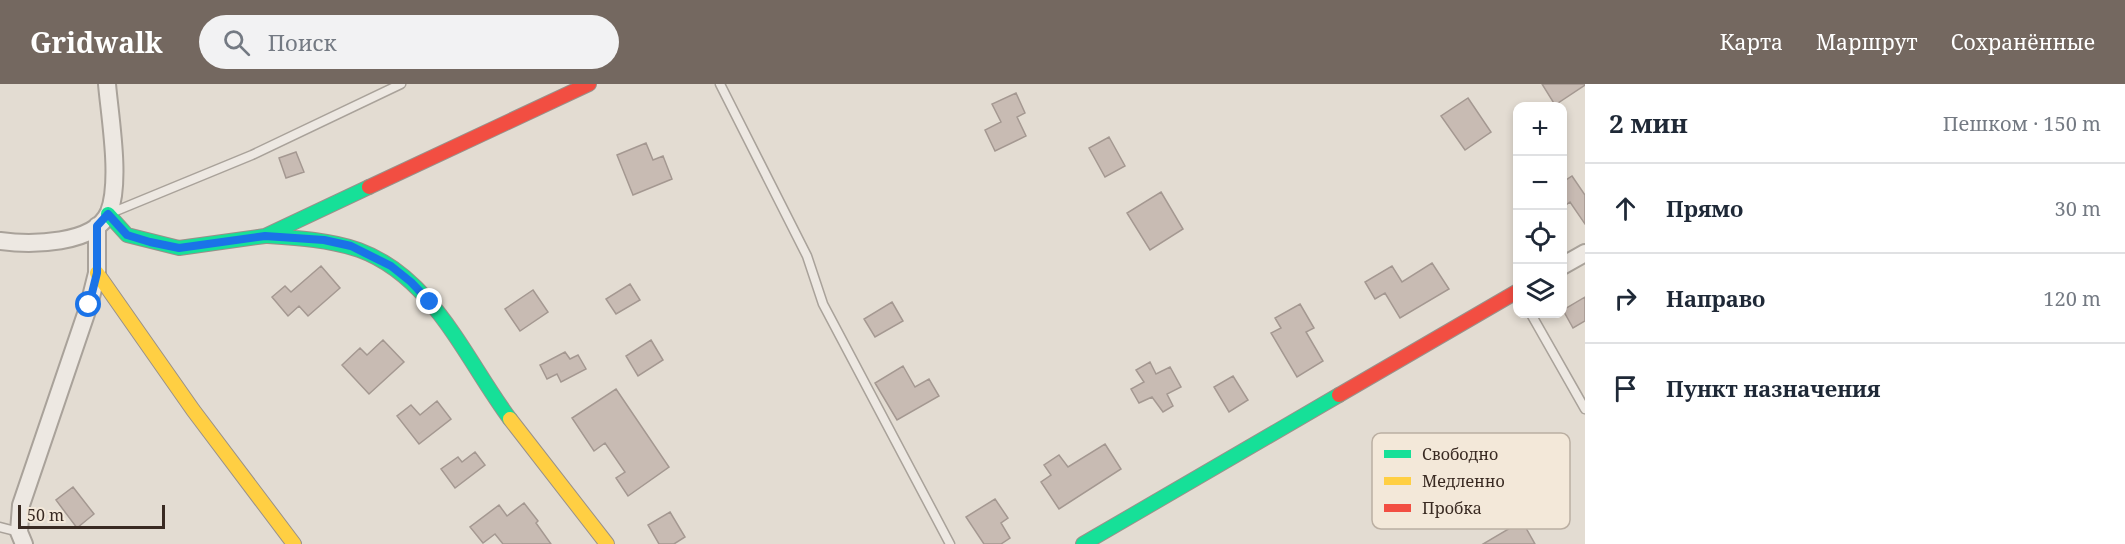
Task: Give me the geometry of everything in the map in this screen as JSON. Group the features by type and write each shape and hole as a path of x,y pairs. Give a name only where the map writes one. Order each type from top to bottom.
{"street":[{"path":"22,538 21,505 89,305 97,273 102,220 113,194 114,171 107,84"},
{"path":"265,236 589,84"},
{"path":"102,220 127,235 179,248 265,236 324,240 351,246 391,266 411,282 430,302 498,402 607,544"},
{"path":"0,241 51,243 76,237 102,220"},
{"path":"1566,264 1585,253"},
{"path":"97,273 159,364 294,544"},
{"path":"1083,544 1513,294"}],"lane":[{"path":"102,220 252,155 401,84"},
{"path":"720,84 807,256 823,304 950,544"},
{"path":"1533,318 1585,409"},
{"path":"0,527 22,538"}],"building":[{"path":"1542,84 1585,84 1560,102 1553,102"},
{"path":"1016,93 1025,113 1017,117 1026,136 995,151 985,130 1001,122 992,104"},
{"path":"1468,98 1491,132 1465,150 1441,116"},
{"path":"1109,137 1125,166 1105,177 1089,148"},
{"path":"646,143 653,160 663,156 672,179 633,195 617,155"},
{"path":"296,152 304,172 286,178 279,158"},
{"path":"1572,176 1585,195 1585,224 1570,202 1567,204 1567,179"},
{"path":"1161,192 1183,229 1150,250 1127,213"},
{"path":"1432,263 1449,289 1400,318 1385,293 1375,299 1365,282 1392,266 1402,282"},
{"path":"321,266 340,288 308,316 299,306 288,316 272,297 285,286 291,292"},
{"path":"630,284 640,300 616,314 606,299"},
{"path":"533,290 548,312 520,331 505,309"},
{"path":"1585,297 1585,321 1573,328 1567,317 1567,308"},
{"path":"892,302 903,321 875,337 864,319"},
{"path":"1300,304 1314,328 1306,332 1323,361 1297,377 1271,333 1281,328 1275,318"},
{"path":"383,340 404,362 369,394 342,365 360,348 367,355"},
{"path":"651,340 663,360 638,376 626,356"},
{"path":"565,352 570,359 578,355 586,369 561,382 557,374 547,379 540,365"},
{"path":"1150,362 1156,374 1170,367 1181,387 1167,394 1173,406 1163,412 1152,397 1139,403 1131,389 1144,382 1136,370"},
{"path":"903,366 915,387 929,379 939,396 897,420 875,383"},
{"path":"1233,376 1248,400 1229,412 1214,387"},
{"path":"616,389 669,467 628,496 616,478 625,472 605,443 594,451 572,418"},
{"path":"437,401 451,419 419,444 397,416 411,405 420,415"},
{"path":"1105,444 1121,469 1059,509 1041,482 1051,475 1044,465 1059,455 1068,467"},
{"path":"475,452 485,465 455,488 441,469 458,457 462,462"},
{"path":"73,487 94,514 77,528 56,500"},
{"path":"995,499 1008,518 1001,523 1010,538 1001,544 984,544 966,517"},
{"path":"524,503 551,544 503,544 495,534 483,543 470,527 499,505 507,516"},
{"path":"670,512 685,537 674,544 659,544 648,525"},
{"path":"1508,529 1527,529 1535,544 1483,544"}],"traffic: fast":[{"path":"108,214 127,235 179,248 265,236 369,187"},
{"path":"268,236 326,242 359,250 385,263 408,280 446,322 510,419"},
{"path":"1083,544 1339,395"}],"traffic: slow":[{"path":"97,273 193,410 294,544"},
{"path":"510,419 607,544"}],"traffic: jam":[{"path":"369,187 589,84"},
{"path":"1339,395 1513,294"}],"route":[{"path":"89,305 97,273 97,226 108,214 127,235 179,248 265,236 324,240 351,246 391,266 411,282 430,302"}]}
